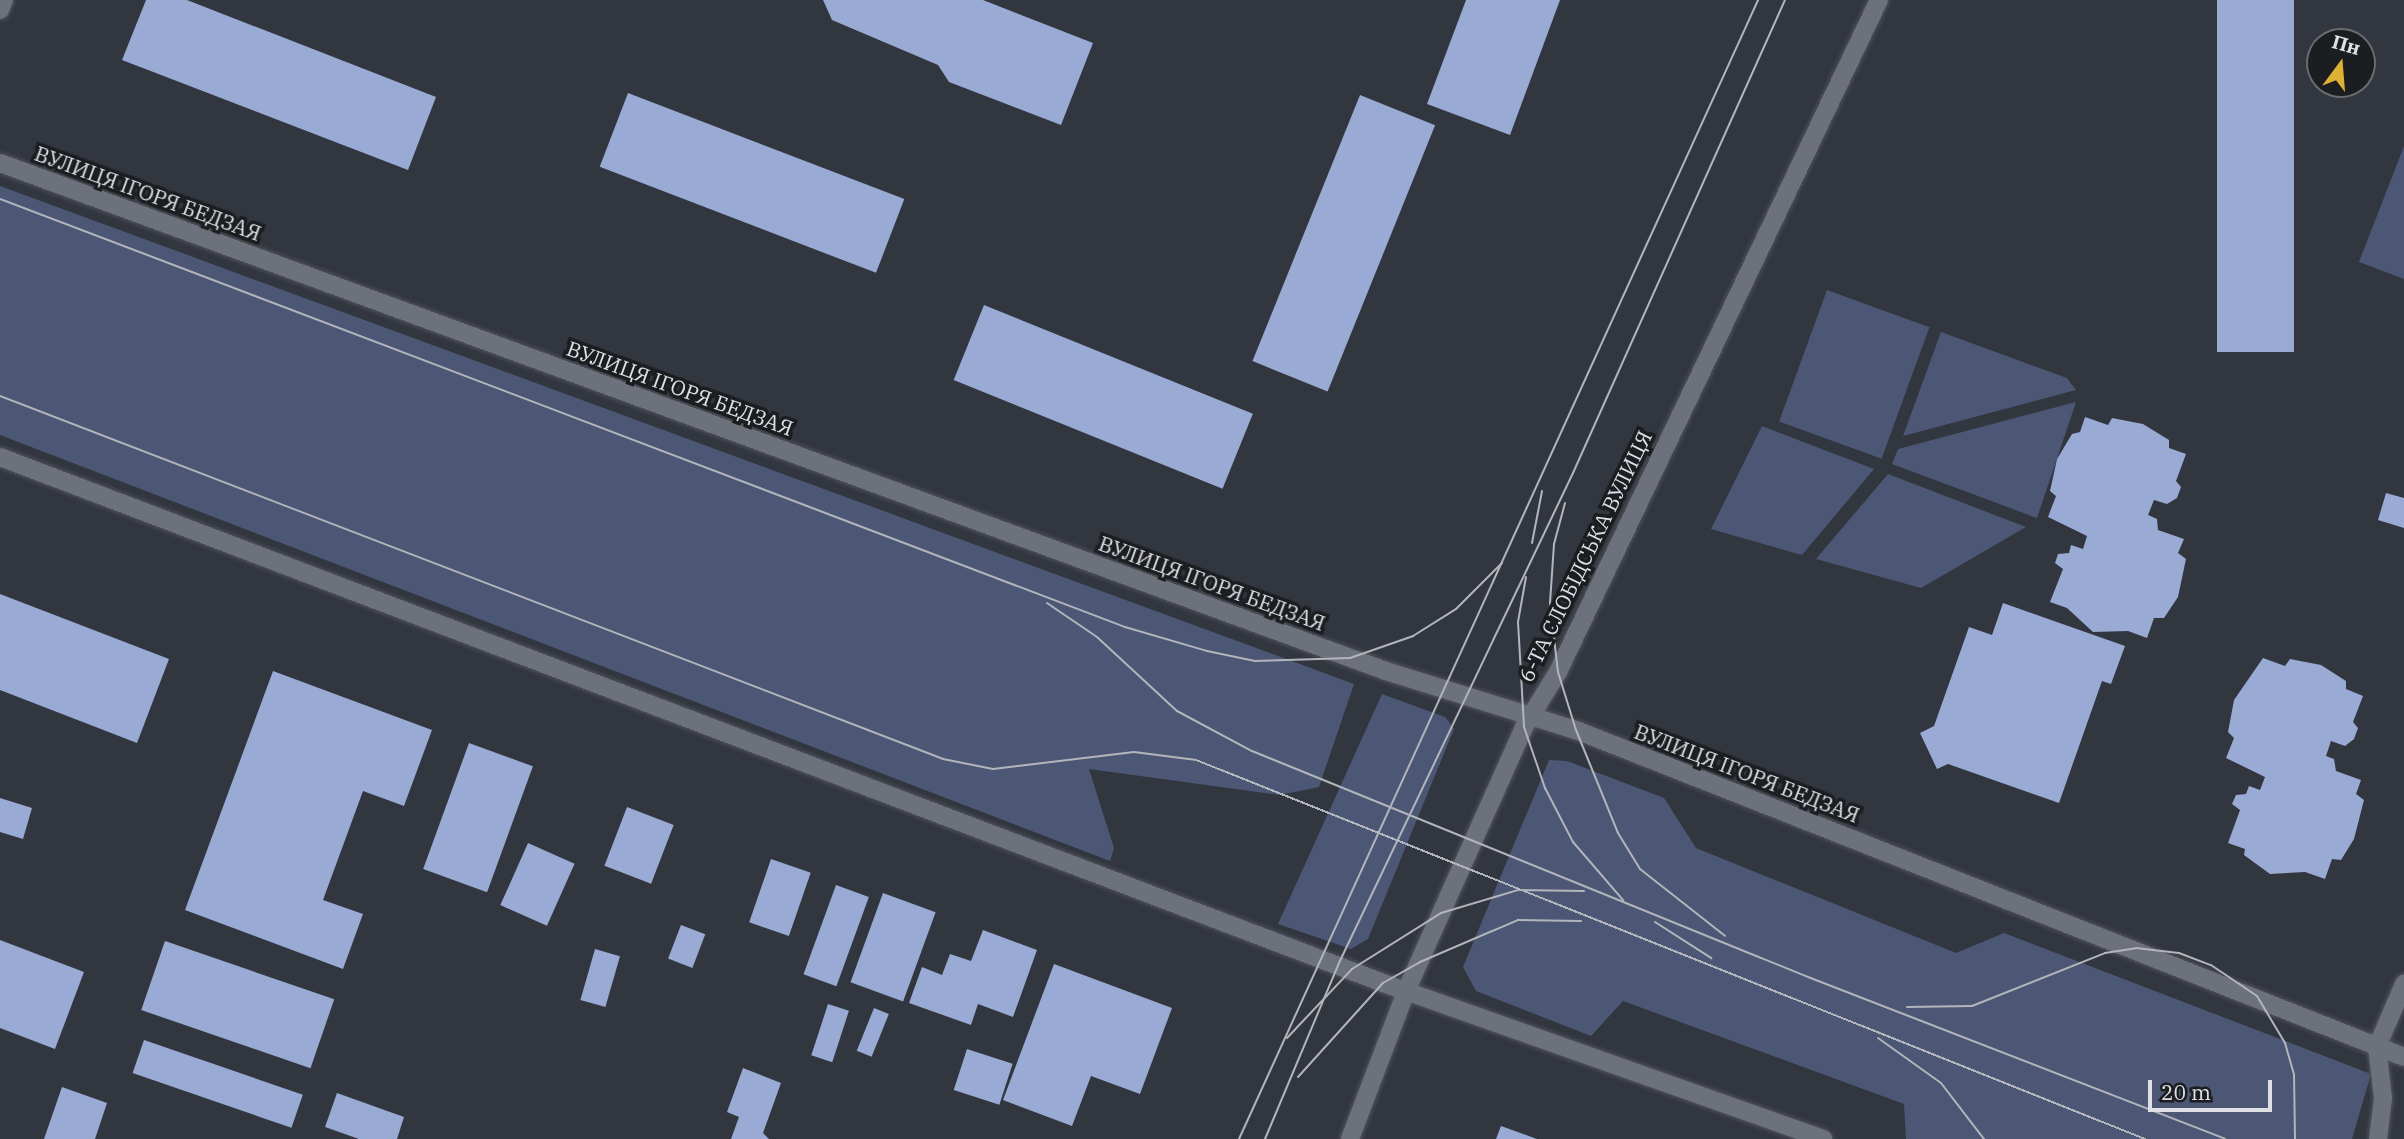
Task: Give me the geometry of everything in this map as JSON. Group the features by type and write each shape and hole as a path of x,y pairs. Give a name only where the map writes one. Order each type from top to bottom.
{"street":[{"path":"0,10 4,0"},
{"name":"6-ТА СЛОБІДСЬКА ВУЛИЦЯ","path":"1350,1139 1407,989 1531,713 1558,672 1879,0"},
{"name":"ВУЛИЦЯ ІГОРЯ БЕДЗАЯ","path":"0,163 1386,671 1531,713 2404,1057"},
{"path":"0,457 1407,989 1824,1139"},
{"path":"2378,1139 2384,1098 2377,1047 2404,984"}],"shaded area":[{"path":"2404,146 2404,279 2359,262"},
{"path":"0,186 1354,684 1319,787 1280,795 1089,769 1114,848 1110,861 0,435"},
{"path":"1827,290 1929,327 1882,459 1779,422"},
{"path":"1941,332 2067,378 2076,390 1903,436"},
{"path":"2076,402 2037,518 1892,464 1898,449"},
{"path":"1762,426 1874,469 1802,555 1711,529"},
{"path":"1888,474 2026,527 1921,588 1816,559"},
{"path":"1382,694 1445,717 1454,729 1368,939 1351,949 1278,924"},
{"path":"1549,760 1567,761 1664,798 1696,848 1956,953 2004,933 2371,1074 2352,1139 1906,1139 1904,1104 1623,1001 1591,1036 1476,991 1463,967"}],"building":[{"path":"146,0 187,0 436,97 408,170 122,60"},
{"path":"823,0 983,0 1093,43 1061,125 949,82 938,65 832,20"},
{"path":"1466,0 1560,0 1510,135 1427,104"},
{"path":"2217,0 2294,0 2294,352 2217,352"},
{"path":"628,93 904,199 876,273 600,167"},
{"path":"1360,95 1435,125 1328,391 1252,361"},
{"path":"984,305 1253,414 1223,489 954,380"},
{"path":"2085,417 2108,425 2112,418 2143,424 2169,440 2169,448 2186,454 2176,481 2181,487 2177,498 2167,504 2154,500 2148,515 2157,519 2158,530 2184,539 2178,553 2186,559 2178,597 2164,618 2154,618 2147,638 2128,631 2093,632 2067,608 2050,602 2063,569 2055,563 2058,554 2069,553 2071,545 2083,549 2087,536 2048,517 2056,496 2050,491 2057,459 2072,434 2080,432"},
{"path":"2386,493 2404,498 2404,528 2378,520"},
{"path":"0,594 169,659 137,743 0,690"},
{"path":"2003,603 2125,646 2111,684 2102,681 2059,803 1948,764 1937,769 1920,733 1934,726 1969,627 1992,635"},
{"path":"2263,658 2285,666 2290,659 2321,665 2346,681 2346,689 2363,696 2353,722 2358,728 2354,739 2345,746 2331,741 2326,756 2334,759 2336,771 2361,780 2356,794 2364,800 2354,839 2341,860 2332,859 2325,879 2305,872 2270,874 2244,855 2245,849 2228,843 2240,810 2232,804 2236,795 2246,794 2249,786 2260,790 2265,777 2226,758 2234,738 2228,732 2234,700"},
{"path":"273,671 432,730 404,806 363,791 323,900 363,914 343,969 185,910"},
{"path":"469,743 533,766 487,892 423,869"},
{"path":"0,798 32,808 23,839 0,832"},
{"path":"627,807 674,825 651,884 604,866"},
{"path":"528,843 575,864 547,926 500,905"},
{"path":"771,859 811,873 789,936 749,922"},
{"path":"836,885 869,897 836,986 804,974"},
{"path":"883,893 936,912 903,1001 851,982"},
{"path":"681,925 705,934 692,968 668,959"},
{"path":"983,930 1037,950 1013,1017 978,1004 971,1025 909,1003 922,967 942,975 950,954 971,961"},
{"path":"0,940 84,972 55,1049 0,1028"},
{"path":"165,941 334,999 310,1068 141,1010"},
{"path":"595,949 620,956 605,1007 580,1000"},
{"path":"1054,964 1172,1008 1140,1094 1091,1076 1072,1126 1003,1100"},
{"path":"828,1004 849,1011 832,1062 811,1055"},
{"path":"874,1008 889,1014 872,1057 857,1051"},
{"path":"144,1040 303,1095 291,1128 133,1073"},
{"path":"967,1049 1013,1064 999,1105 954,1090"},
{"path":"743,1068 781,1083 763,1133 769,1139 731,1139 739,1117 727,1112"},
{"path":"62,1087 107,1103 95,1139 44,1139"},
{"path":"337,1093 404,1117 397,1139 359,1139 325,1127"},
{"path":"1501,1126 1537,1139 1496,1139"}],"tram line":[{"path":"1239,1139 1758,0"},
{"path":"1265,1139 1338,965 1573,473 1785,0"},
{"path":"0,199 1125,627 1207,651 1255,661 1350,658 1413,636 1456,609 1502,563"},
{"path":"0,396 943,759 993,769 1134,752 1196,760 2145,1139"},
{"path":"1532,543 1542,491"},
{"path":"1565,503 1554,544 1550,603 1558,672 1576,730 1618,833 1640,869 1725,936"},
{"path":"1526,577 1518,622 1524,727 1545,788 1573,842 1623,900"},
{"path":"1047,603 1097,637 1177,711 1252,751 1808,977 2225,1139"},
{"path":"1287,1038 1352,969 1441,913 1518,890 1584,891"},
{"path":"1298,1077 1383,983 1420,962 1518,920 1581,921"},
{"path":"1655,922 1711,958"},
{"path":"1907,1007 1972,1006 2105,953 2136,948 2179,953 2211,965 2257,996 2285,1043 2294,1074 2295,1139"},
{"path":"1878,1038 1941,1083 1984,1139"}]}
